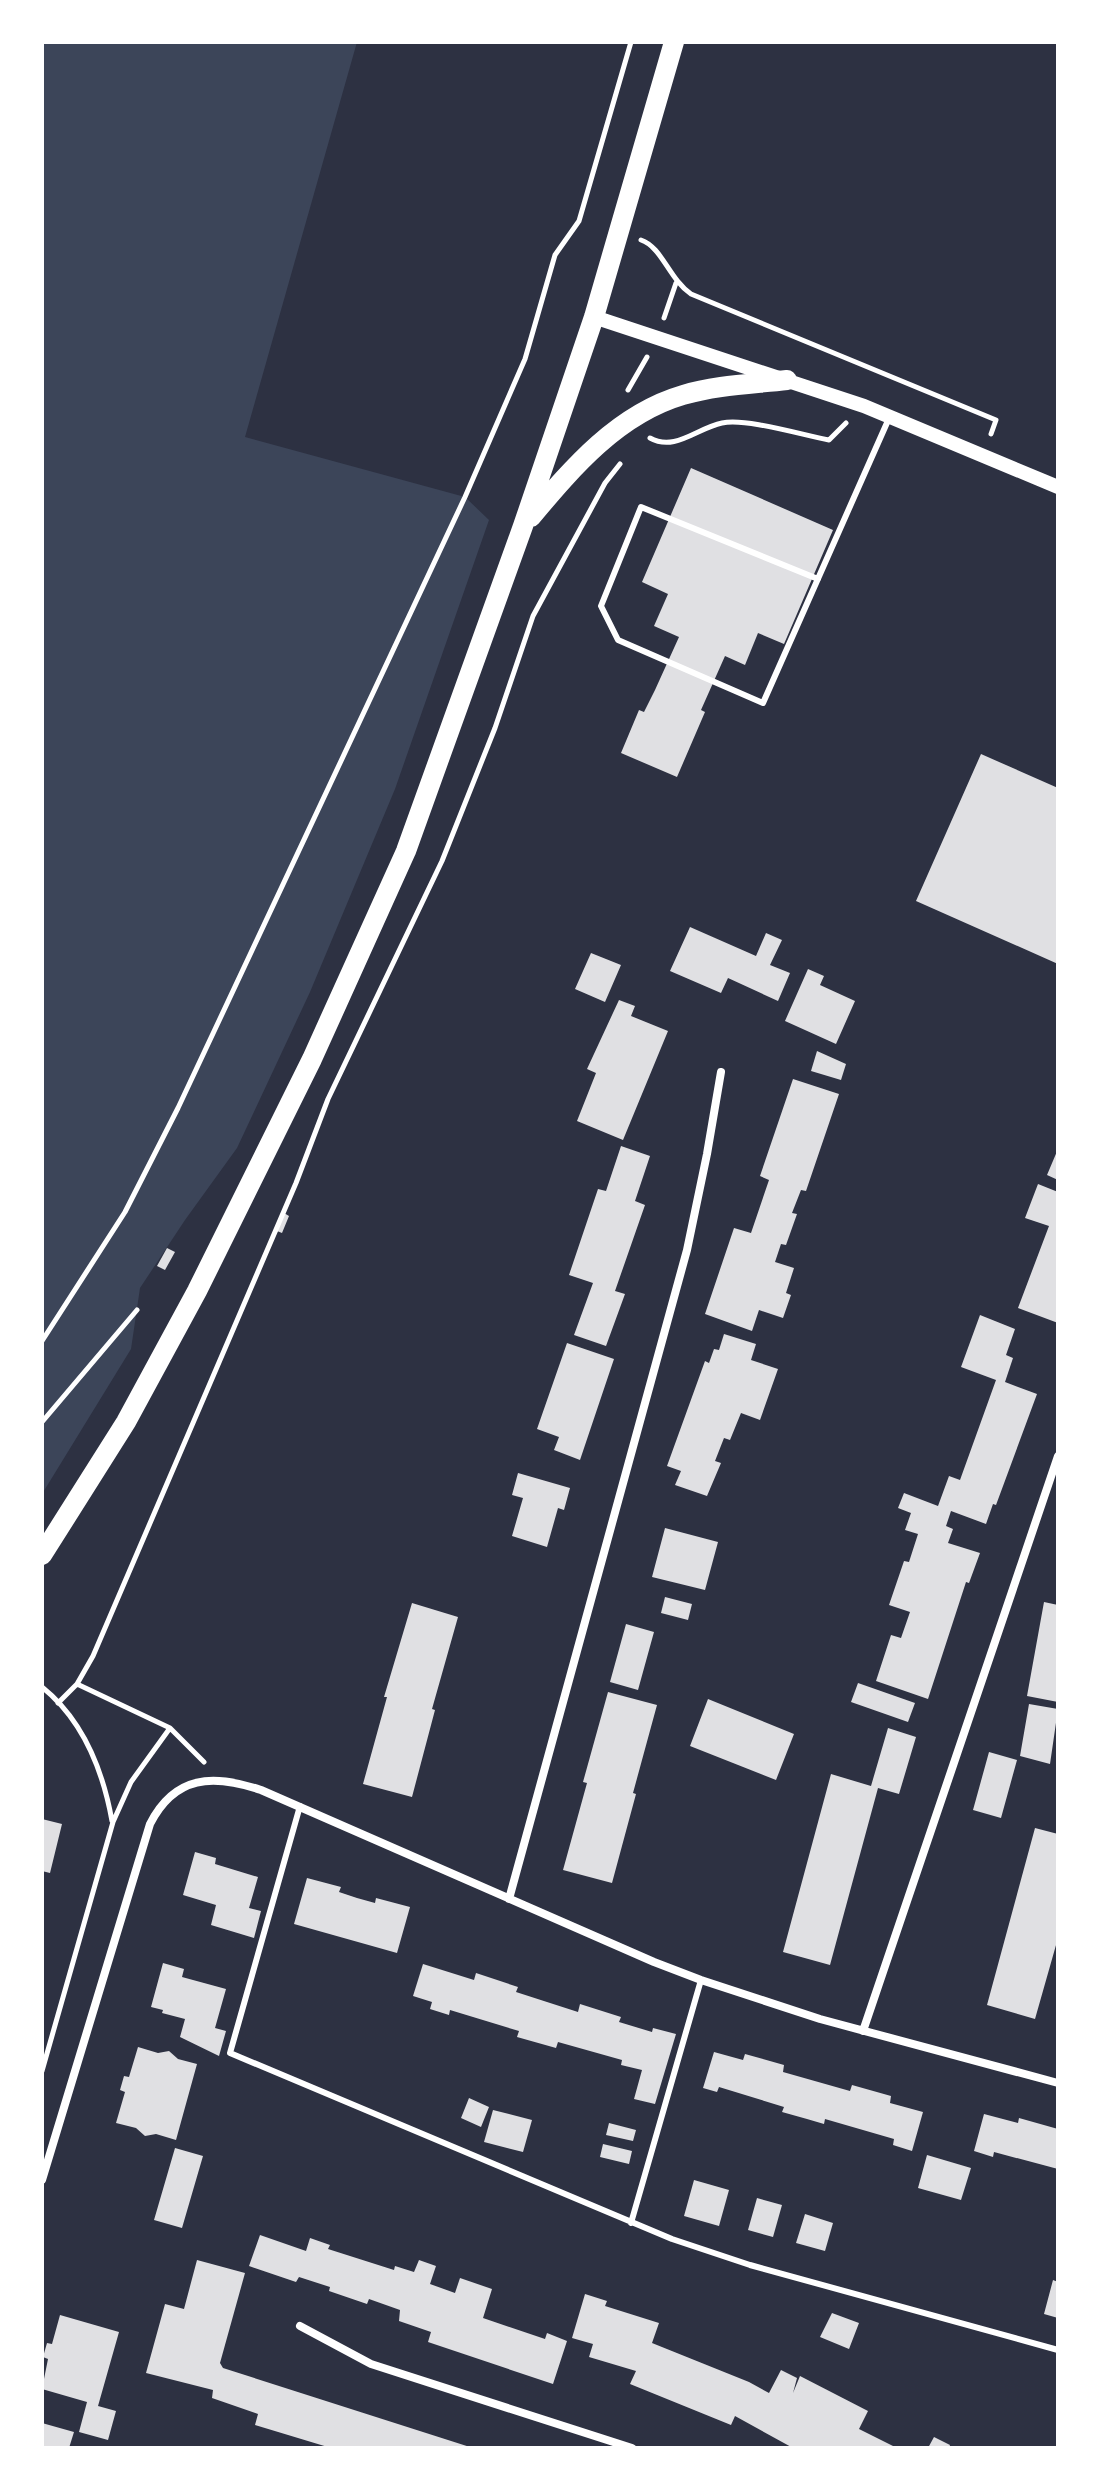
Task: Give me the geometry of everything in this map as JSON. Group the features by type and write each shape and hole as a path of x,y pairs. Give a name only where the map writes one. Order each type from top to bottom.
{"main road":[{"path":"42,1555 95,1472 164,1353 236,1216 312,1059 406,851 523,526 594,317 674,42"},
{"path":"523,526 573,466 634,416 683,395 787,380"}],"street":[{"path":"594,317 864,406 1058,487"},
{"path":"509,1899 687,1250 721,1072"},
{"path":"863,2031 1058,1456"},
{"path":"42,2180 150,1824 161,1803 179,1789 199,1781 221,1780 251,1786 701,1980 863,2031 1058,2083"},
{"path":"300,2326 371,2364 632,2448"}],"lane":[{"path":"818,579 641,507 601,606 618,640 763,703 818,579 890,416"},
{"path":"300,1806 230,2053 631,2223 750,2265 1058,2350"},
{"path":"631,2223 701,1980"}],"path":[{"path":"42,1341 125,1212 178,1108 465,497 525,359 555,255 579,221 631,42"},
{"path":"579,221 649,243 676,283 706,302 996,420 983,454"},
{"path":"647,436 655,441 670,443 733,422 829,440 864,406"},
{"path":"58,1703 77,1684 93,1656 296,1183 325,1105 442,861 495,728 533,616 605,483 626,457"},
{"path":"42,1422 137,1310"},
{"path":"77,1684 170,1728 221,1780"},
{"path":"42,1687 76,1725 96,1761 113,1822"},
{"path":"42,2071 113,1822 131,1782 170,1728"}],"shaded area":[{"path":"42,42 357,42 245,437 465,497 489,520 395,789 310,992 237,1148 140,1288 131,1349 42,1494"}],"building":[{"path":"691,468 833,530 784,644 758,633 745,665 725,656 677,777 621,753 639,710 644,712 679,637 654,626 668,594 642,582"},
{"path":"981,754 1058,788 1058,964 916,901"},
{"path":"690,927 756,956 766,933 782,940 770,965 790,973 778,1001 728,978 721,993 670,971"},
{"path":"591,953 621,965 605,1002 575,989"},
{"path":"808,969 824,976 820,985 855,1001 836,1044 785,1021"},
{"path":"619,1000 635,1006 631,1016 668,1031 623,1140 577,1121 596,1073 587,1069"},
{"path":"817,1051 846,1064 841,1080 811,1071"},
{"path":"793,1079 839,1094 806,1191 801,1190 792,1213 797,1214 786,1245 781,1244 775,1262 794,1268 786,1293 791,1295 783,1318 759,1310 752,1331 705,1314 734,1228 751,1233 769,1180 760,1176"},
{"path":"621,1146 650,1156 635,1201 645,1205 615,1291 625,1294 606,1346 574,1335 593,1283 569,1275 598,1189 606,1191"},
{"path":"1058,1149 1058,1180 1047,1175"},
{"path":"1038,1184 1058,1192 1058,1323 1018,1308 1049,1226 1025,1218"},
{"path":"284,1213 289,1216 282,1233 277,1231"},
{"path":"167,1248 175,1252 165,1270 157,1266"},
{"path":"980,1315 1015,1329 1006,1355 1013,1358 1005,1382 1037,1394 986,1524 951,1511 946,1526 953,1529 948,1543 980,1553 969,1583 966,1582 928,1699 876,1681 891,1635 901,1638 910,1612 889,1605 904,1561 909,1562 918,1534 905,1530 911,1513 898,1508 904,1493 938,1506 949,1476 960,1480 996,1380 961,1367"},
{"path":"724,1334 756,1344 751,1360 778,1369 760,1420 741,1413 730,1440 724,1438 715,1461 721,1463 707,1496 675,1485 681,1471 667,1466 705,1361 709,1363 714,1349 719,1350"},
{"path":"567,1343 614,1359 580,1460 554,1450 559,1437 537,1429"},
{"path":"518,1473 570,1488 564,1510 558,1508 547,1547 512,1536 523,1498 512,1495"},
{"path":"665,1528 718,1542 705,1590 652,1577"},
{"path":"665,1597 692,1604 688,1620 661,1613"},
{"path":"1044,1602 1058,1605 1058,1702 1027,1696"},
{"path":"412,1603 458,1617 432,1709 435,1710 412,1797 363,1784 387,1697 384,1697"},
{"path":"626,1624 654,1632 638,1690 610,1682"},
{"path":"858,1683 915,1703 908,1722 851,1702"},
{"path":"608,1692 657,1705 612,1883 563,1870"},
{"path":"708,1699 794,1734 776,1780 690,1746"},
{"path":"1029,1704 1058,1709 1050,1764 1020,1756"},
{"path":"888,1728 916,1737 899,1794 878,1788 830,1965 783,1952 831,1774 871,1786"},
{"path":"989,1752 1017,1760 1001,1818 973,1810"},
{"path":"42,1819 62,1824 50,1873 42,1871"},
{"path":"1035,1828 1058,1834 1058,1938 1035,2019 987,2005"},
{"path":"195,1852 216,1858 215,1864 258,1877 249,1908 261,1911 254,1938 211,1925 216,1905 183,1895"},
{"path":"307,1878 341,1887 339,1892 357,1898 375,1903 376,1898 410,1907 397,1953 294,1924"},
{"path":"163,1963 184,1969 182,1977 226,1989 215,2028 226,2031 219,2056 180,2037 185,2019 151,2007"},
{"path":"423,1964 474,1980 476,1973 518,1987 516,1992 578,2012 580,2004 621,2017 619,2022 652,2032 653,2028 676,2034 655,2104 634,2099 642,2070 621,2065 622,2060 558,2042 556,2048 517,2037 519,2031 450,2010 449,2015 430,2009 432,2002 413,1996"},
{"path":"138,2047 158,2053 169,2051 178,2059 197,2064 176,2140 156,2134 145,2136 136,2128 116,2123 125,2092 120,2090 124,2076 129,2077"},
{"path":"714,2052 743,2060 745,2054 784,2065 783,2072 850,2091 852,2085 891,2096 890,2103 923,2112 912,2151 893,2145 894,2139 825,2119 824,2124 782,2112 784,2107 719,2087 717,2092 703,2088"},
{"path":"469,2098 489,2107 481,2127 461,2118"},
{"path":"493,2110 532,2120 523,2152 484,2142"},
{"path":"984,2114 1018,2123 1019,2118 1058,2129 1058,2169 994,2152 993,2157 974,2151"},
{"path":"609,2123 636,2130 633,2141 606,2135"},
{"path":"603,2144 632,2151 629,2164 600,2157"},
{"path":"175,2148 203,2156 182,2228 154,2220"},
{"path":"927,2155 971,2168 961,2200 918,2188"},
{"path":"694,2180 729,2190 719,2226 684,2216"},
{"path":"757,2198 782,2205 773,2237 748,2230"},
{"path":"805,2214 833,2223 825,2251 796,2243"},
{"path":"260,2235 306,2251 310,2238 330,2245 328,2249 394,2270 395,2266 414,2272 419,2260 436,2266 430,2284 455,2293 460,2278 492,2289 483,2318 545,2339 547,2333 567,2341 553,2384 428,2342 431,2332 399,2321 400,2310 369,2299 367,2304 299,2277 296,2282 249,2266"},
{"path":"197,2260 245,2273 220,2363 223,2368 473,2448 331,2448 255,2425 258,2414 212,2398 213,2390 146,2373 165,2304 184,2309"},
{"path":"1053,2280 1058,2282 1058,2318 1044,2314"},
{"path":"585,2294 607,2301 605,2306 659,2323 652,2343 769,2393 781,2370 797,2378 793,2393 800,2376 868,2411 859,2429 897,2448 793,2448 735,2416 731,2425 630,2384 636,2371 589,2357 593,2344 572,2338"},
{"path":"832,2313 859,2323 849,2349 820,2337"},
{"path":"60,2315 119,2332 98,2406 116,2411 108,2440 79,2432 87,2402 42,2389 48,2359 43,2357 47,2343 52,2344"},
{"path":"42,2423 74,2432 69,2448 42,2448"},
{"path":"934,2437 950,2445 949,2448 928,2448"}]}
